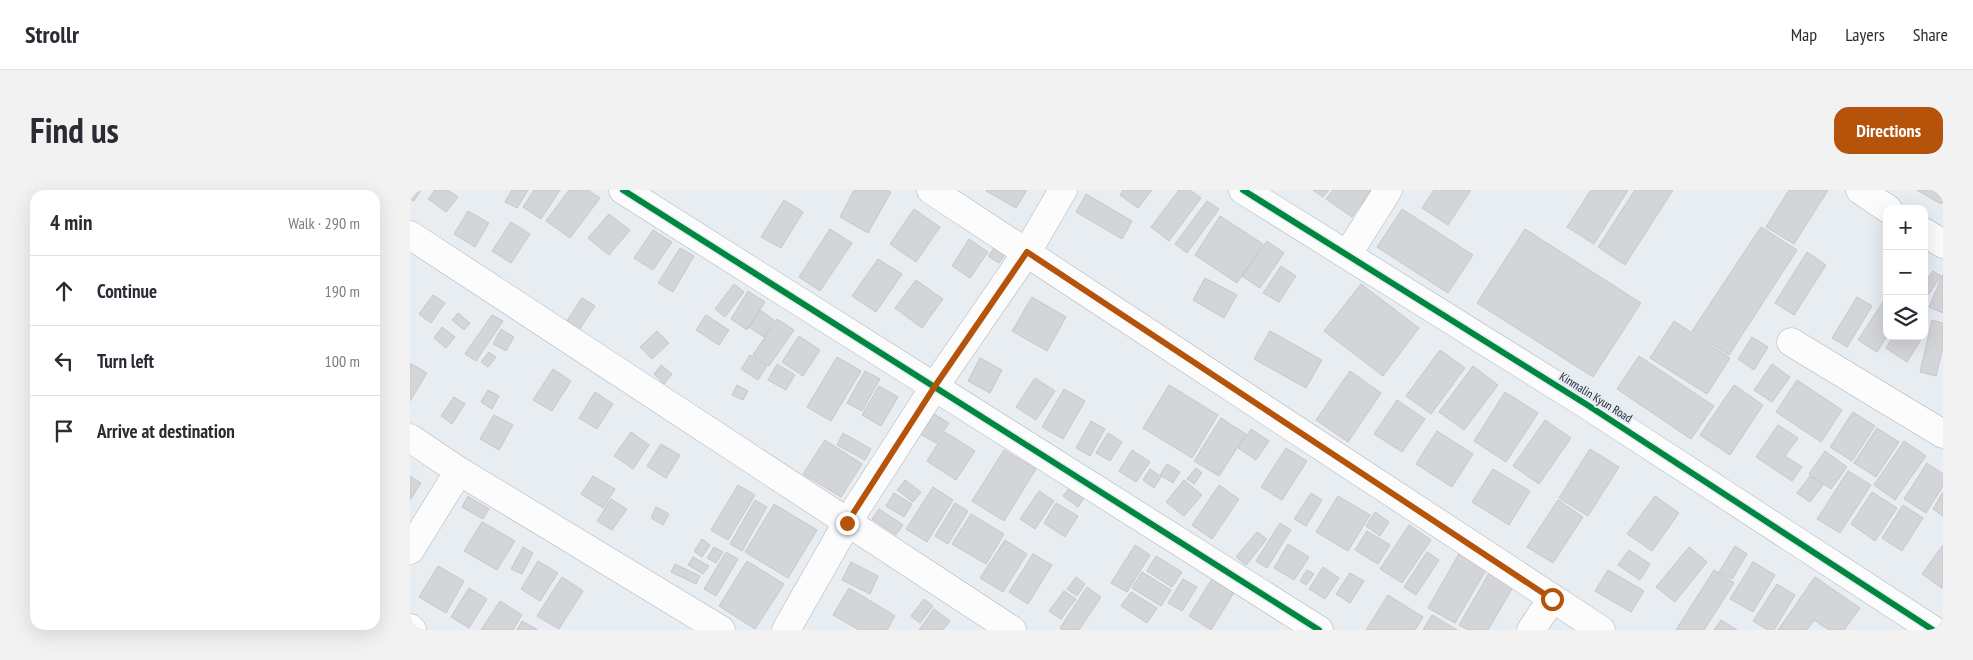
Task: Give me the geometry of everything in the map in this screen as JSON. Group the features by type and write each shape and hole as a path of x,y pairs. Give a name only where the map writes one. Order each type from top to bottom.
{"street":[{"path":"623,190 1319,630"},
{"path":"931,190 1600,630"},
{"path":"786,630 847,523 935,386 1027,252 1064,190"},
{"name":"Kinmalin Kyun Road","path":"1243,190 1589,406 1934,630"},
{"path":"1348,254 1388,190"},
{"path":"1860,190 1883,206"},
{"path":"410,235 1012,630"},
{"path":"1928,235 1943,244"},
{"path":"1791,342 1943,434"},
{"path":"410,438 459,471 721,630"},
{"path":"410,550 459,471"},
{"path":"1531,630 1552,599"},
{"path":"1934,630 1943,618"}],"building":[{"path":"410,190 421,190 414,201 410,199"},
{"path":"435,190 448,190 458,197 446,212 428,199"},
{"path":"512,190 528,190 517,208 505,202"},
{"path":"534,190 560,190 541,219 523,207"},
{"path":"569,190 588,190 600,198 570,238 546,221"},
{"path":"854,190 887,190 891,192 868,233 840,217"},
{"path":"987,190 1027,190 1016,208"},
{"path":"1123,190 1152,190 1138,208 1120,195"},
{"path":"1179,190 1190,190 1201,198 1169,241 1151,227"},
{"path":"1313,190 1329,190 1323,197"},
{"path":"1333,190 1371,190 1352,217 1326,199"},
{"path":"1434,190 1471,190 1448,225 1422,208"},
{"path":"1591,190 1628,190 1594,244 1567,227"},
{"path":"1635,190 1673,190 1625,265 1598,247"},
{"path":"1789,190 1828,190 1794,244 1766,227"},
{"path":"1917,190 1943,190 1943,202 1941,204"},
{"path":"1086,194 1132,221 1122,239 1076,212"},
{"path":"784,200 803,212 781,248 761,237"},
{"path":"1207,201 1219,209 1187,253 1175,244"},
{"path":"914,209 940,227 916,262 890,244"},
{"path":"1402,209 1473,255 1448,293 1377,247"},
{"path":"468,211 489,223 475,247 454,234"},
{"path":"609,214 630,230 609,255 588,238"},
{"path":"1220,216 1263,244 1237,283 1195,255"},
{"path":"511,222 530,234 511,263 492,251"},
{"path":"1761,227 1797,250 1729,355 1692,331"},
{"path":"830,229 852,243 820,291 799,277"},
{"path":"1525,229 1641,303 1593,377 1477,303"},
{"path":"653,230 672,242 653,270 634,258"},
{"path":"969,239 988,252 970,278 952,266"},
{"path":"1267,241 1284,253 1260,288 1242,276"},
{"path":"997,244 1007,252 999,263 988,256"},
{"path":"680,248 694,256 673,292 658,283"},
{"path":"1807,252 1826,265 1794,315 1775,303"},
{"path":"878,259 902,274 876,312 852,296"},
{"path":"1281,266 1296,276 1279,302 1263,293"},
{"path":"1933,271 1941,276 1929,294 1928,293 1928,278"},
{"path":"1943,274 1943,313 1929,307"},
{"path":"1205,278 1237,295 1224,318 1193,300"},
{"path":"916,280 943,299 922,328 895,308"},
{"path":"734,284 744,292 725,317 715,309"},
{"path":"1361,284 1419,328 1383,376 1324,331"},
{"path":"748,291 765,302 747,330 731,319"},
{"path":"433,295 445,303 431,323 419,314"},
{"path":"1032,297 1066,317 1047,351 1012,331"},
{"path":"1857,297 1872,306 1847,347 1832,338"},
{"path":"582,298 595,306 579,330 566,322"},
{"path":"1883,302 1884,340 1877,352 1858,340"},
{"path":"760,310 774,320 764,337 749,327"},
{"path":"458,313 470,323 464,330 452,320"},
{"path":"492,315 503,321 476,361 465,354"},
{"path":"706,315 729,330 719,345 696,330"},
{"path":"777,319 794,330 769,366 753,355"},
{"path":"1932,320 1943,323 1943,347 1936,376 1920,372"},
{"path":"1674,321 1730,358 1707,394 1650,358"},
{"path":"442,327 455,337 446,348 434,338"},
{"path":"501,329 514,337 506,351 493,344"},
{"path":"657,331 669,343 652,359 640,347"},
{"path":"1270,331 1322,360 1306,388 1254,359"},
{"path":"799,336 820,350 803,376 782,362"},
{"path":"1752,337 1768,347 1754,370 1738,359"},
{"path":"1891,340 1921,340 1907,362 1886,348"},
{"path":"1440,350 1465,368 1431,414 1406,396"},
{"path":"489,352 496,357 488,367 481,362"},
{"path":"750,355 767,366 758,380 741,369"},
{"path":"1639,356 1714,406 1691,439 1617,389"},
{"path":"837,357 861,371 831,421 807,407"},
{"path":"980,358 1002,370 990,393 968,381"},
{"path":"410,363 427,373 410,401"},
{"path":"777,364 795,375 786,390 768,380"},
{"path":"1772,364 1790,377 1772,402 1754,390"},
{"path":"661,365 672,374 664,384 654,374"},
{"path":"1473,366 1498,385 1464,430 1439,412"},
{"path":"553,369 571,381 552,411 533,400"},
{"path":"865,371 880,379 862,411 847,403"},
{"path":"1350,371 1381,393 1348,442 1316,420"},
{"path":"1035,378 1055,391 1036,420 1016,407"},
{"path":"1797,380 1842,410 1821,442 1776,412"},
{"path":"737,385 748,391 743,400 732,395"},
{"path":"1169,385 1218,415 1192,458 1143,428"},
{"path":"1734,385 1763,405 1730,455 1700,435"},
{"path":"879,386 898,397 881,426 862,415"},
{"path":"1064,389 1085,401 1063,439 1042,427"},
{"path":"488,390 499,396 492,409 481,402"},
{"path":"595,392 613,404 597,429 579,418"},
{"path":"1505,392 1538,413 1506,462 1474,441"},
{"path":"454,397 465,404 452,424 441,416"},
{"path":"1397,400 1425,419 1402,452 1374,434"},
{"path":"927,410 949,423 936,443 915,431"},
{"path":"1853,412 1875,426 1852,461 1830,447"},
{"path":"494,415 513,425 499,450 480,439"},
{"path":"1221,418 1246,434 1219,476 1194,461"},
{"path":"1545,420 1571,438 1539,484 1513,466"},
{"path":"1091,421 1105,429 1090,456 1076,448"},
{"path":"1778,425 1798,438 1785,456 1802,467 1792,481 1756,457"},
{"path":"1877,428 1899,442 1876,477 1854,463"},
{"path":"1251,429 1269,441 1256,460 1238,448"},
{"path":"1437,431 1473,454 1452,487 1416,464"},
{"path":"631,432 649,445 633,469 614,456"},
{"path":"945,432 975,451 956,480 927,461"},
{"path":"843,433 871,449 865,460 837,445"},
{"path":"1108,433 1122,442 1110,461 1096,453"},
{"path":"825,440 862,464 841,497 803,474"},
{"path":"1904,441 1926,456 1895,500 1874,485"},
{"path":"661,444 680,455 666,478 647,466"},
{"path":"1286,448 1307,461 1282,500 1261,487"},
{"path":"1590,449 1619,467 1588,516 1559,498"},
{"path":"1004,450 1036,469 1004,521 972,501"},
{"path":"1132,450 1150,462 1136,482 1119,471"},
{"path":"1825,451 1847,467 1831,489 1809,474"},
{"path":"1927,463 1943,474 1943,486 1926,513 1904,499"},
{"path":"1167,464 1180,472 1173,483 1160,475"},
{"path":"1196,468 1202,473 1194,484 1187,479"},
{"path":"1150,469 1161,477 1154,488 1143,480"},
{"path":"1493,469 1530,491 1509,525 1472,502"},
{"path":"1848,471 1871,485 1840,533 1817,519"},
{"path":"410,476 421,483 410,500"},
{"path":"593,476 615,489 603,508 581,494"},
{"path":"1810,476 1823,485 1810,502 1797,493"},
{"path":"905,480 921,492 913,502 897,490"},
{"path":"1184,480 1202,495 1184,516 1166,502"},
{"path":"1074,482 1088,492 1078,507 1063,496"},
{"path":"738,485 755,495 728,540 711,530"},
{"path":"1219,485 1239,499 1212,539 1192,525"},
{"path":"933,487 953,500 927,542 906,529"},
{"path":"1039,491 1054,501 1035,529 1020,519"},
{"path":"1872,492 1897,508 1875,541 1851,524"},
{"path":"1943,492 1943,516 1933,509"},
{"path":"894,493 912,504 904,517 886,506"},
{"path":"1311,493 1322,500 1306,526 1294,519"},
{"path":"468,496 489,509 483,519 462,507"},
{"path":"1338,496 1370,515 1348,551 1316,532"},
{"path":"1655,496 1679,513 1652,551 1627,534"},
{"path":"611,499 627,509 612,530 597,521"},
{"path":"755,500 767,507 742,551 730,544"},
{"path":"1558,500 1583,517 1553,563 1527,547"},
{"path":"955,503 968,511 948,544 935,536"},
{"path":"1056,503 1078,516 1065,537 1044,523"},
{"path":"774,504 817,530 788,578 745,552"},
{"path":"1903,505 1923,518 1902,551 1882,538"},
{"path":"656,507 669,514 663,525 651,518"},
{"path":"879,509 903,525 896,535 872,519"},
{"path":"1375,512 1389,522 1380,536 1366,526"},
{"path":"971,514 1004,534 986,564 952,544"},
{"path":"482,522 515,541 497,570 464,551"},
{"path":"1280,523 1291,530 1267,568 1256,561"},
{"path":"1409,525 1431,540 1402,583 1380,569"},
{"path":"1367,531 1390,545 1378,564 1355,550"},
{"path":"1257,532 1267,539 1246,565 1236,557"},
{"path":"702,539 710,545 702,557 694,551"},
{"path":"1005,540 1027,554 1003,592 980,578"},
{"path":"1288,544 1309,557 1294,580 1274,568"},
{"path":"1135,545 1150,555 1127,592 1111,583"},
{"path":"1943,545 1943,587 1942,588 1922,574"},
{"path":"1735,546 1747,554 1732,579 1719,572"},
{"path":"523,547 533,553 522,574 511,569"},
{"path":"714,547 723,552 716,563 707,558"},
{"path":"1689,547 1707,562 1675,602 1656,587"},
{"path":"1629,550 1650,564 1640,580 1618,565"},
{"path":"726,552 738,559 716,596 704,589"},
{"path":"1427,552 1439,560 1416,595 1404,587"},
{"path":"1460,552 1487,568 1455,623 1428,608"},
{"path":"1033,554 1052,565 1028,604 1009,592"},
{"path":"1156,556 1182,572 1172,587 1147,571"},
{"path":"693,557 709,566 703,574 688,565"},
{"path":"538,561 558,573 540,601 521,589"},
{"path":"747,561 784,584 755,629 719,606"},
{"path":"851,562 878,576 870,594 842,580"},
{"path":"1753,562 1775,575 1753,612 1730,599"},
{"path":"675,564 700,576 696,584 671,572"},
{"path":"438,566 464,581 446,613 419,597"},
{"path":"1323,567 1339,578 1325,599 1309,589"},
{"path":"1307,570 1314,574 1306,585 1300,581"},
{"path":"1608,570 1644,591 1631,612 1595,591"},
{"path":"1714,570 1734,583 1704,630 1676,630"},
{"path":"1142,572 1171,590 1161,606 1132,588"},
{"path":"1350,573 1364,581 1350,603 1336,594"},
{"path":"1489,573 1513,587 1488,630 1468,630 1459,625"},
{"path":"562,577 583,591 559,629 537,616"},
{"path":"1076,577 1085,584 1077,596 1067,589"},
{"path":"1213,577 1235,591 1211,630 1189,616"},
{"path":"1815,577 1860,608 1844,630 1829,630 1814,620 1807,630 1778,630"},
{"path":"1183,579 1197,587 1182,611 1168,603"},
{"path":"1777,584 1795,595 1774,630 1768,630 1753,621"},
{"path":"1087,587 1101,597 1079,630 1062,630 1060,628"},
{"path":"469,588 487,599 469,628 451,617"},
{"path":"849,588 895,616 887,630 859,630 833,615"},
{"path":"1064,591 1076,599 1061,619 1049,611"},
{"path":"1131,592 1157,608 1147,623 1121,606"},
{"path":"1388,595 1423,617 1415,630 1366,630"},
{"path":"924,599 933,606 920,623 911,616"},
{"path":"500,601 522,615 513,630 481,630"},
{"path":"934,609 950,621 943,630 919,630"},
{"path":"1432,615 1457,630 1423,630"},
{"path":"1721,620 1737,630 1714,630"},
{"path":"522,621 538,630 517,630"}],"cycle path":[{"path":"623,190 1319,630"},
{"path":"1243,190 1589,406 1933,630"}],"route":[{"path":"847,523 935,386 1027,252 1552,599"}]}
